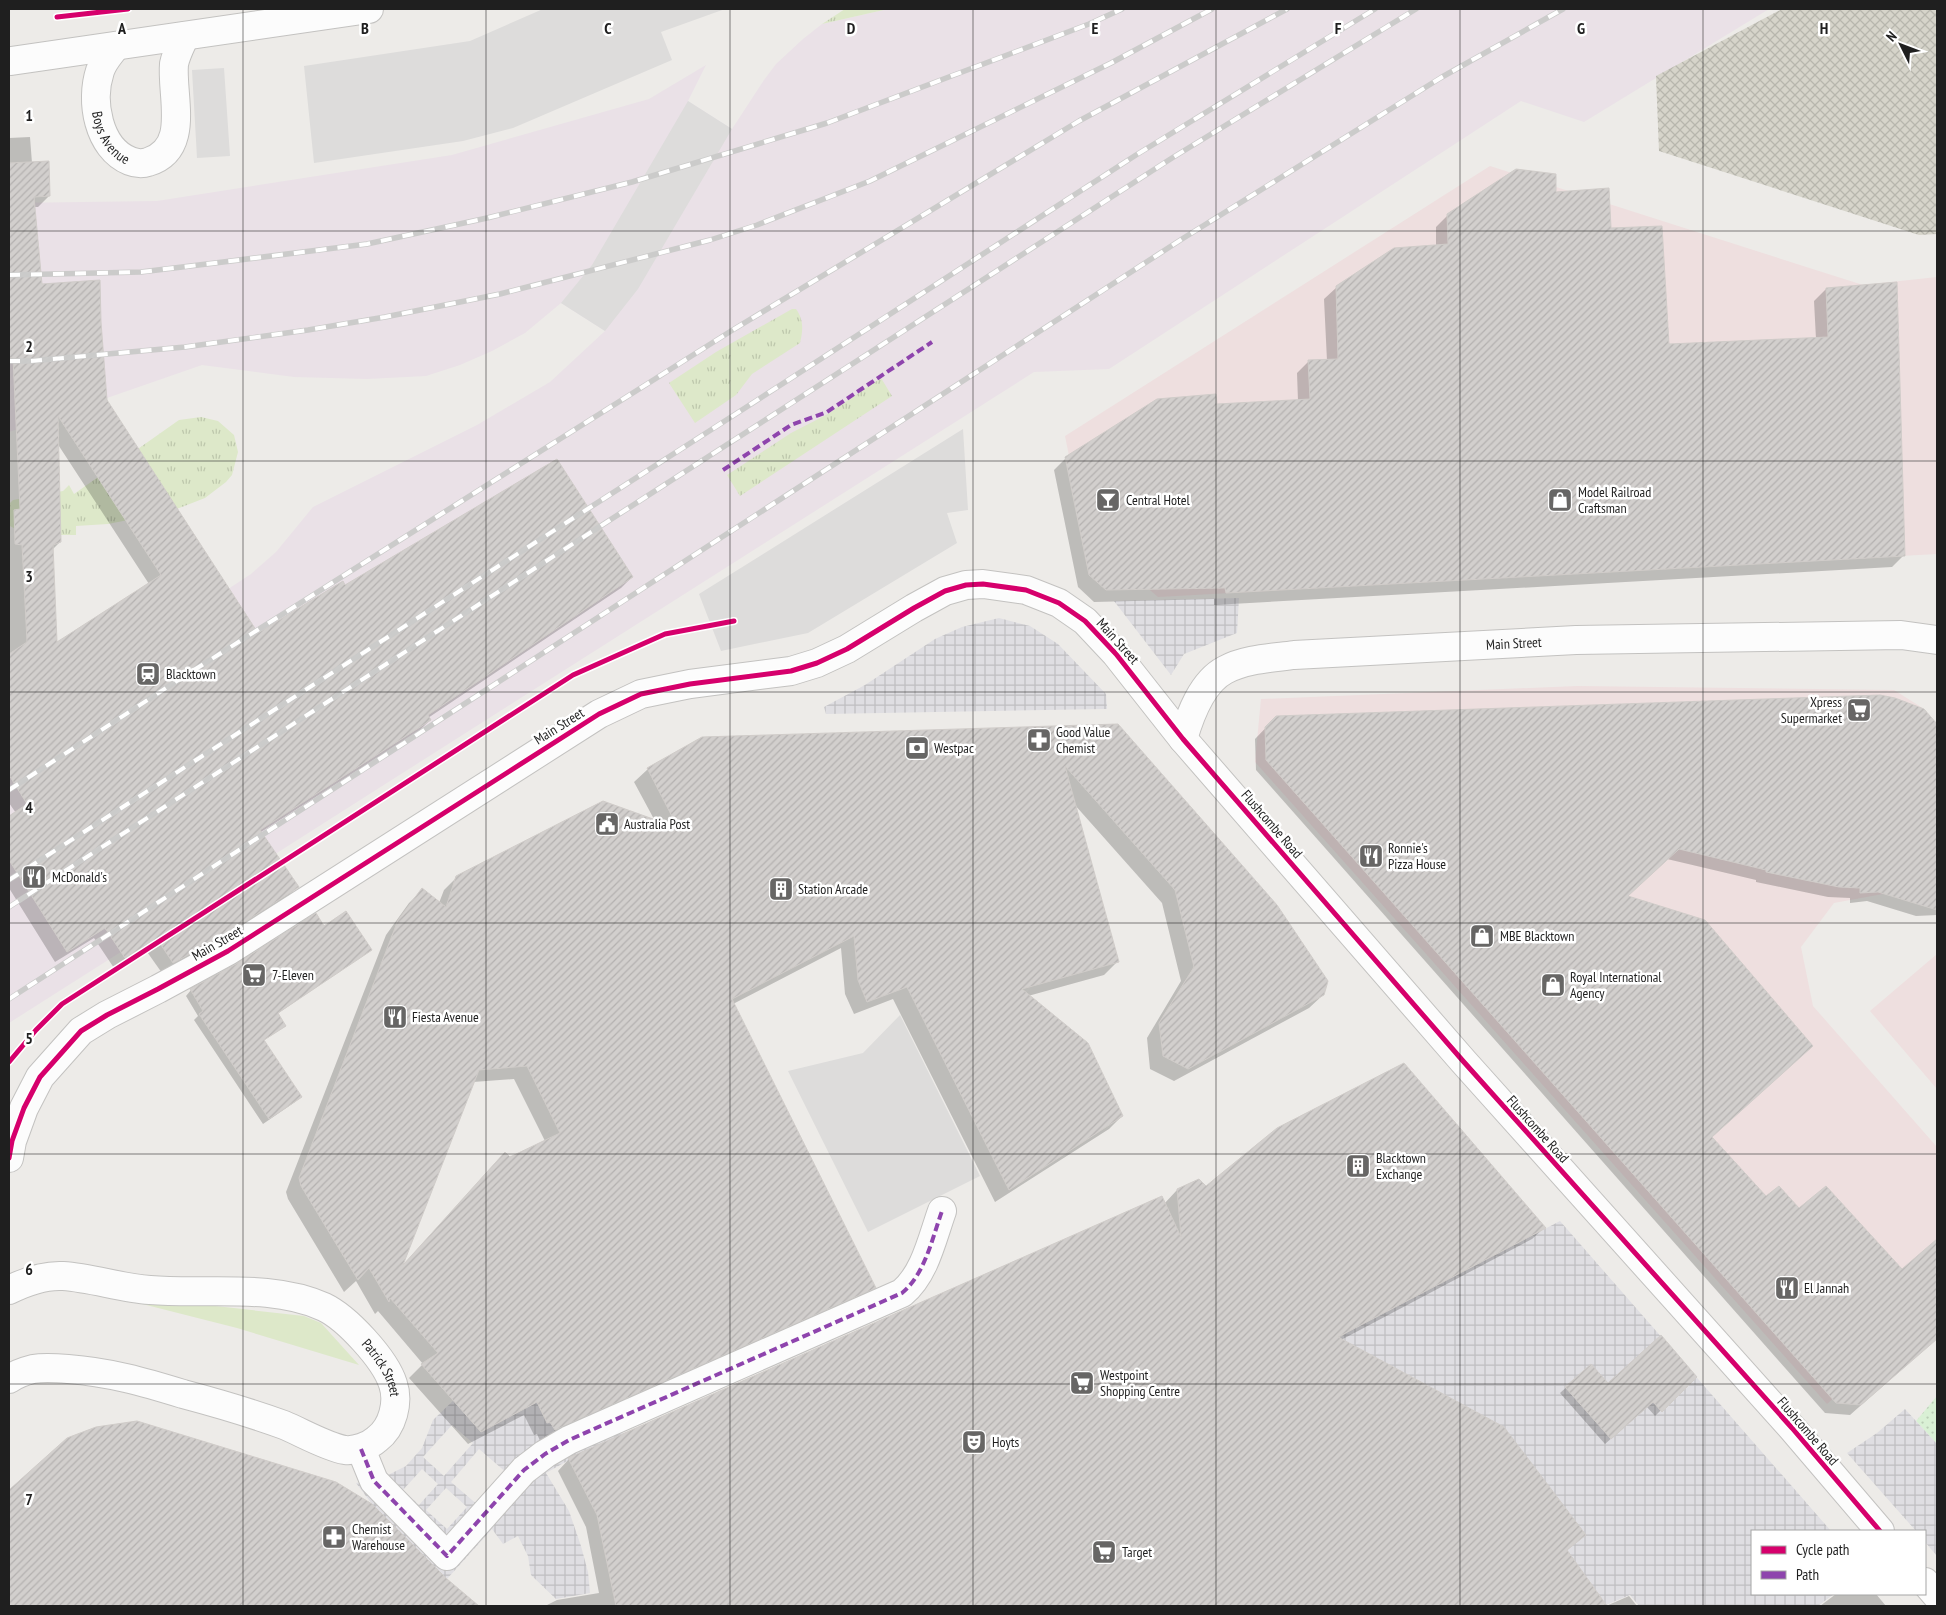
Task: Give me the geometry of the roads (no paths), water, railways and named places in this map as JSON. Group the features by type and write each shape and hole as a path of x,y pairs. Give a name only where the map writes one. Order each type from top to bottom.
{"street":[{"path":"11,61 369,9"},
{"name":"Boys Avenue","path":"116,46 106,57 100,71 96,98 99,122 108,143 122,158 136,163 148,163 169,147 175,135 174,63 185,36"},
{"name":"Main Street","path":"9,1158 12,1141 24,1108 40,1077 81,1032 107,1015 158,990 228,951 599,714 640,694 690,684 791,671 816,663 847,649 945,591 966,585 983,584 1026,590 1059,603 1086,621 1116,654 1182,739"},
{"name":"Main Street","path":"1182,739 1188,722 1206,689 1211,681 1225,670 1260,660 1294,655 1576,640 1901,635 1937,640"},
{"name":"Flushcombe Road","path":"1182,739 1462,1061 1792,1428 1879,1530"},
{"path":"9,1380 32,1369 46,1368 85,1370 118,1375 281,1425 346,1450 361,1448 374,1481 447,1556 524,1470 545,1454 569,1440 902,1293 912,1285 920,1272 942,1212"},
{"name":"Patrick Street","path":"9,1290 40,1278 62,1276 150,1290 267,1294 308,1301 326,1308 341,1317 383,1364 391,1376 395,1390 396,1407 388,1426 378,1439 361,1448"},
{"path":"1926,1583 1937,1596"}],"railway":[{"path":"9,275 141,272 367,244 487,218 632,182 827,123 1089,24 1122,9"},
{"path":"9,361 30,361 185,347 385,317 500,294 710,240 757,225 870,181 1111,63 1212,9"},
{"path":"9,790 183,677 731,331 1079,121 1287,9"},
{"path":"9,880 1136,155 1375,9"},
{"path":"9,907 1172,158 1416,9"},
{"path":"9,999 1182,239 1442,77 1563,9"}],"place":[{"name":"Central Hotel","path":"1108,500"},
{"name":"Model Railroad Craftsman","path":"1560,500"},
{"name":"Blacktown","path":"148,674"},
{"name":"Xpress Supermarket","path":"1859,710"},
{"name":"Good Value Chemist","path":"1039,740"},
{"name":"Westpac","path":"917,748"},
{"name":"Australia Post","path":"607,824"},
{"name":"Ronnie's Pizza House","path":"1371,856"},
{"name":"McDonald's","path":"34,877"},
{"name":"Station Arcade","path":"781,889"},
{"name":"MBE Blacktown","path":"1482,936"},
{"name":"7-Eleven","path":"254,975"},
{"name":"Royal International Agency","path":"1553,985"},
{"name":"Fiesta Avenue","path":"395,1017"},
{"name":"Blacktown Exchange","path":"1358,1166"},
{"name":"El Jannah","path":"1787,1288"},
{"name":"Westpoint Shopping Centre","path":"1082,1383"},
{"name":"Hoyts","path":"974,1442"},
{"name":"Chemist Warehouse","path":"334,1537"},
{"name":"Target","path":"1104,1552"}]}
